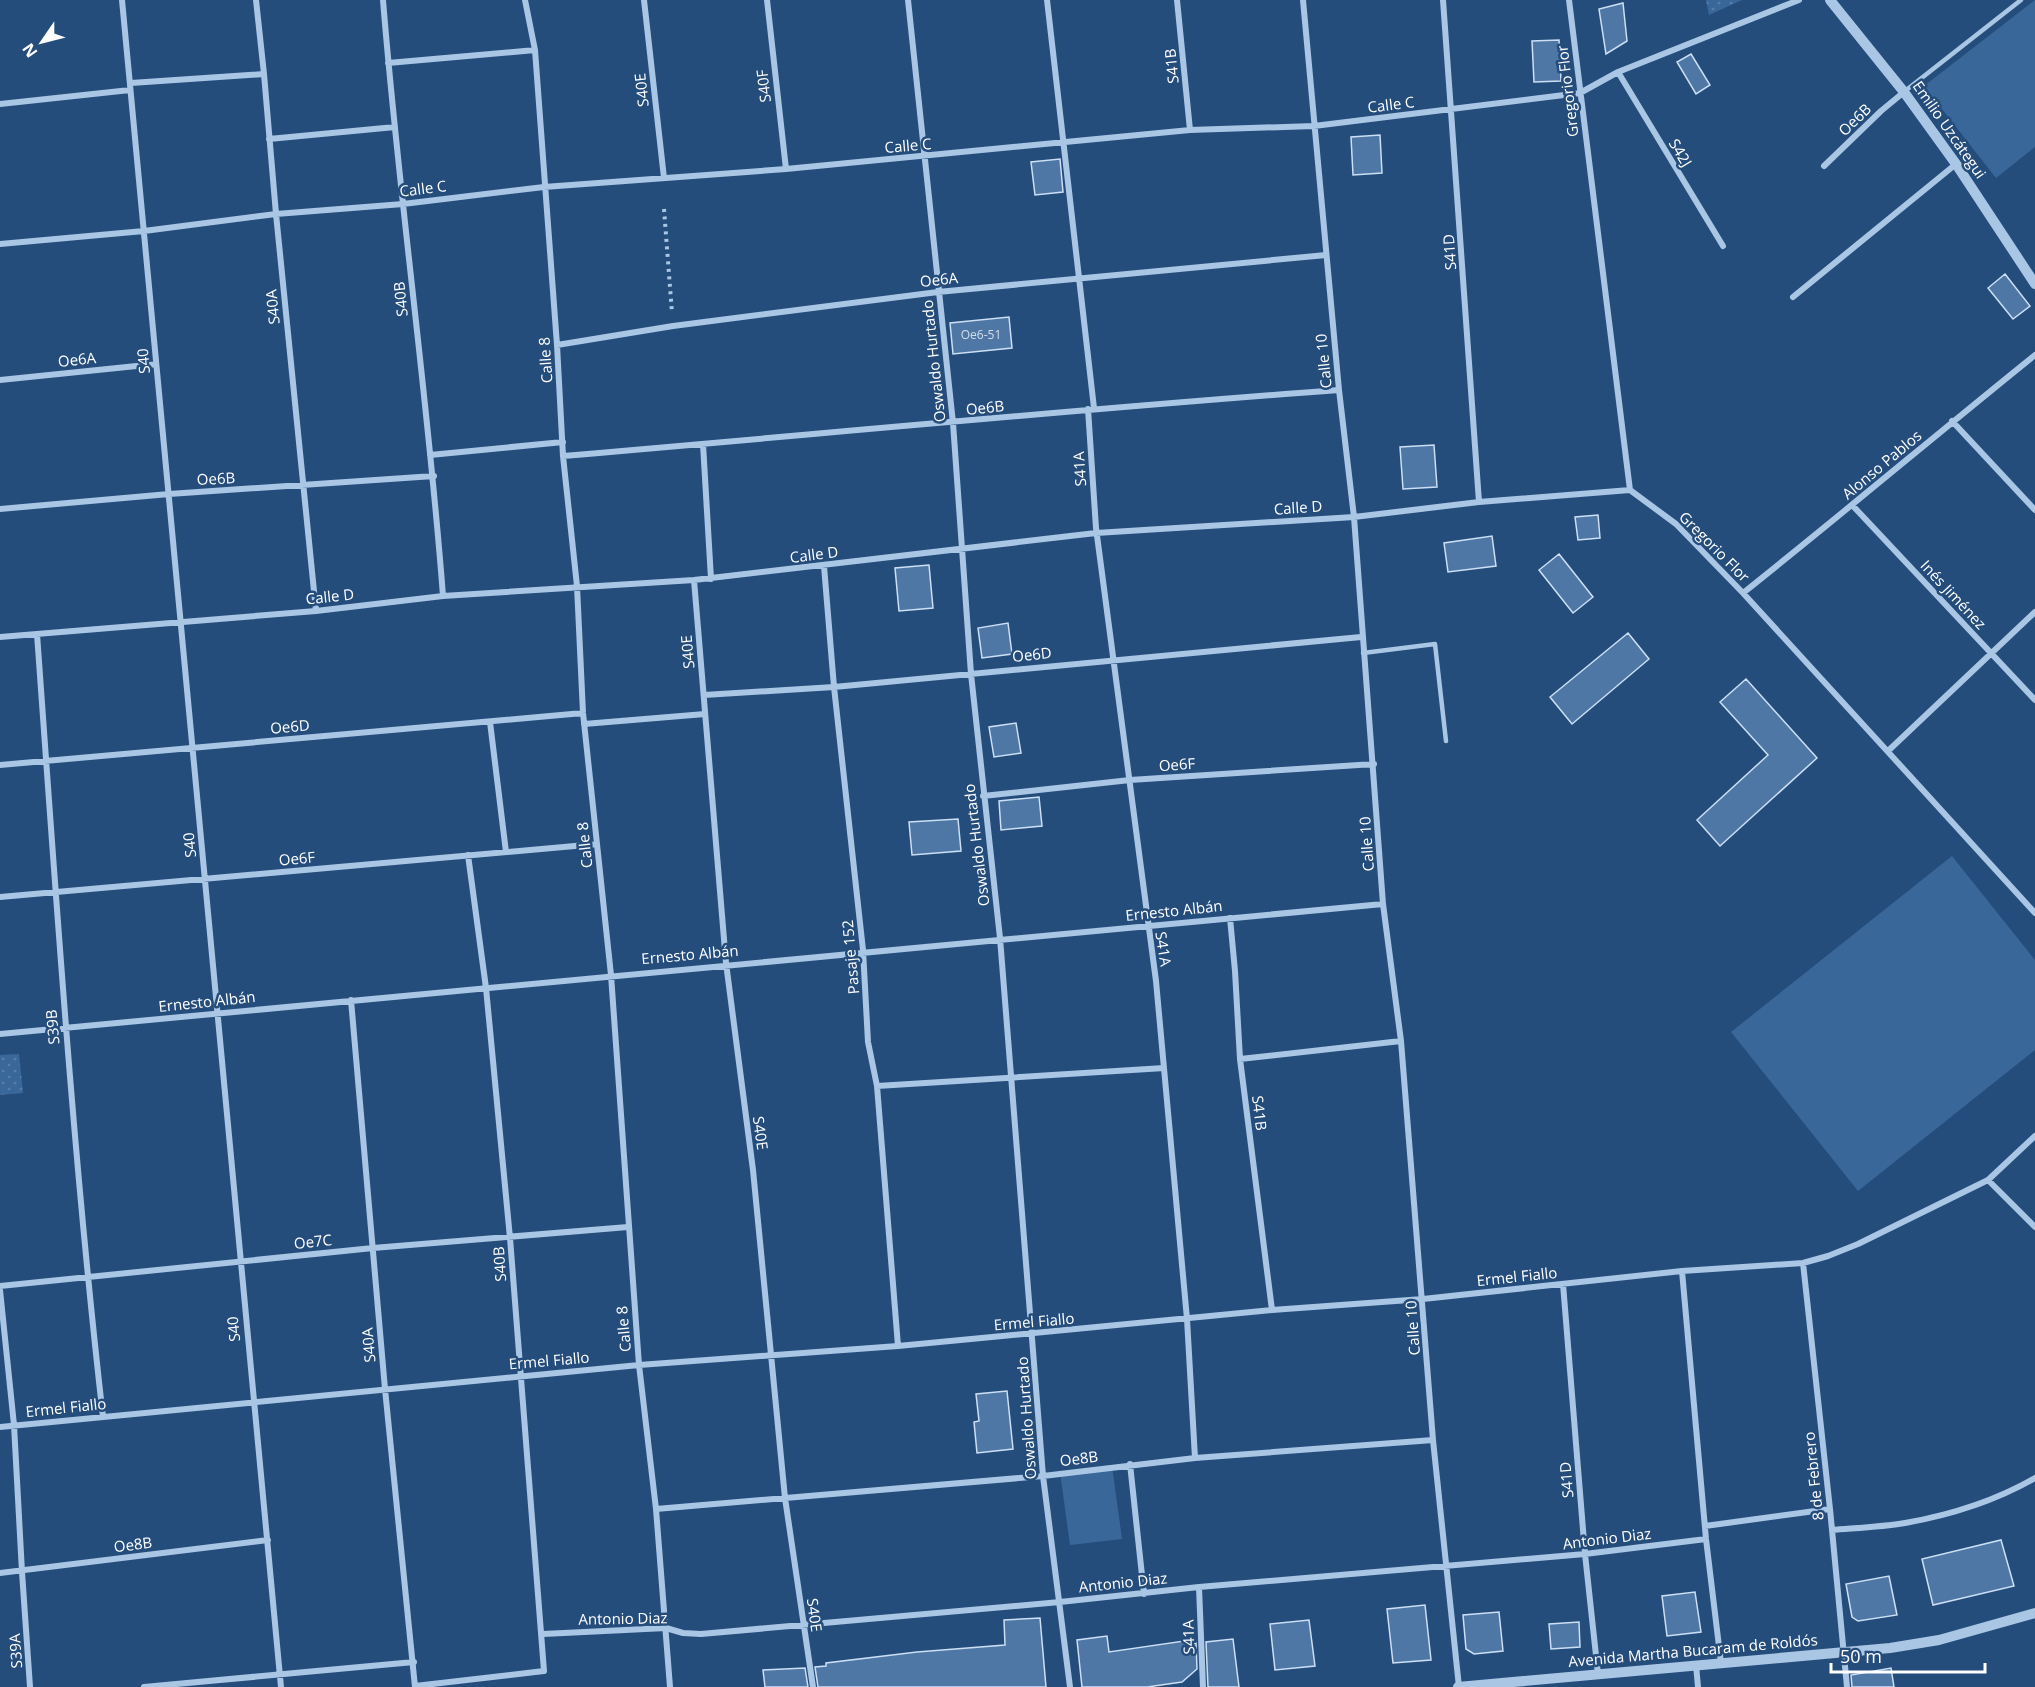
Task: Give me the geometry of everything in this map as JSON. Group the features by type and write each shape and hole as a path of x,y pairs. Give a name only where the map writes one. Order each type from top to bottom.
{"street":[{"name":"S40","path":"122,0 281,1687"},
{"name":"S40A","path":"256,0 316,611"},
{"name":"S40B","path":"383,0 403,204 434,476 443,596"},
{"name":"Calle 8","path":"525,0 535,50 563,456 578,586 583,713 611,975 639,1365 656,1509 670,1687"},
{"name":"S40E","path":"644,0 664,178"},
{"name":"S40F","path":"766,0 786,169"},
{"name":"Oswaldo Hurtado","path":"908,0 953,423 970,674 1000,938 1043,1476 1070,1687"},
{"name":"S41A","path":"1047,0 1080,279 1091,409 1096,533 1156,981 1186,1319 1195,1458"},
{"name":"S41B","path":"1177,0 1190,130"},
{"name":"Calle 10","path":"1303,0 1339,390 1354,517 1361,637 1374,764 1383,904 1401,1041 1433,1440 1459,1687"},
{"name":"S41D","path":"1443,0 1479,502"},
{"name":"Gregorio Flor","path":"1569,0 1629,490 1676,524 1743,593 2035,913"},
{"name":"Calle C","path":"0,244 144,231 276,214 403,204 544,187 786,169 1190,130 1314,126 1580,93 1618,72 1799,0"},
{"name":"Emilio Uzcátegui","path":"1830,0 1904,92 1956,164 2035,284"},
{"path":"388,63 535,50"},
{"name":"S42J","path":"1618,72 1723,246"},
{"path":"0,104 131,87 264,74"},
{"name":"Oe6B","path":"1824,166 1904,92"},
{"path":"269,139 395,127"},
{"path":"1793,297 1956,164"},
{"name":"Oe6A","path":"557,345 673,326 938,292 1326,255"},
{"name":"Alonso Pablos","path":"1743,593 1853,506 2035,355"},
{"name":"Oe6A","path":"0,380 156,364"},
{"name":"Oe6B","path":"563,456 1091,409 1339,390"},
{"path":"1952,422 2035,510"},
{"path":"430,455 563,442"},
{"path":"703,444 711,579"},
{"name":"Oe6B","path":"0,509 169,494 434,476"},
{"name":"Calle D","path":"0,637 316,611 443,596 711,579 1096,533 1354,517 1479,502 1629,490"},
{"name":"Inés Jiménez","path":"1853,506 2035,700"},
{"name":"Pasaje 152","path":"824,566 834,687 863,950 868,1042 877,1086 898,1346"},
{"name":"S40E","path":"694,580 726,963 753,1170 785,1498 813,1687"},
{"path":"1888,751 2035,612"},
{"name":"S39B","path":"37,634 65,1028 102,1417"},
{"name":"Oe6D","path":"704,695 834,687 1361,637"},
{"name":"Oe6D","path":"0,765 583,713"},
{"path":"584,724 705,714"},
{"path":"490,722 506,852"},
{"name":"Oe6F","path":"983,796 1130,780 1374,764"},
{"name":"Oe6F","path":"0,897 597,844"},
{"name":"S40B","path":"415,1686 544,1671 543,1634 510,1238 486,988 468,855"},
{"name":"Ernesto Albán","path":"0,1034 863,950 1148,927 1383,904"},
{"name":"S41B","path":"1230,918 1240,1059 1272,1310"},
{"name":"S40A","path":"351,1000 385,1389 415,1686"},
{"path":"1240,1059 1401,1041"},
{"path":"877,1086 1164,1068"},
{"name":"Ermel Fiallo","path":"0,1427 639,1365 898,1346 1272,1310 1423,1299 1682,1271 1803,1263 1858,1244 1988,1180 2035,1136"},
{"path":"1988,1180 2035,1227"},
{"name":"Oe7C","path":"0,1288 373,1248 628,1227"},
{"name":"8 de Febrero","path":"1803,1263 1847,1687"},
{"path":"1682,1271 1706,1539 1721,1663"},
{"name":"S41D","path":"1563,1284 1585,1554 1598,1674"},
{"name":"S39A","path":"0,1288 14,1425 30,1687"},
{"name":"Oe8B","path":"656,1509 1043,1476 1195,1458 1433,1440"},
{"path":"1130,1464 1144,1594"},
{"path":"1832,1530 1905,1523 1965,1509 2016,1489 2035,1478"},
{"path":"1705,1526 1830,1509"},
{"name":"Antonio Diaz","path":"543,1634 666,1628 701,1634 1060,1602 1199,1587 1585,1554 1706,1539"},
{"name":"Oe8B","path":"0,1573 268,1540"},
{"name":"S41A","path":"1199,1587 1203,1687"},
{"name":"Avenida Martha Bucaram de Roldós","path":"1459,1687 1843,1653 1940,1640 2035,1613"},
{"path":"144,1687 414,1662"},
{"path":"1696,1665 1698,1687"}],"lane":[{"path":"1904,92 2021,0"},
{"path":"1363,653 1435,644 1446,741"}],"path":[{"path":"664,209 673,326"}],"shaded area":[{"path":"1706,0 1742,0 1709,15"},
{"path":"2035,0 2035,147 1996,178 1924,86"},
{"path":"1952,856 2035,960 2035,1050 1858,1191 1731,1032"},
{"path":"19,1054 23,1093 0,1095 0,1055"},
{"path":"1112,1466 1122,1539 1070,1545 1060,1472"}],"building":[{"path":"1623,3 1627,41 1606,54 1599,9"},
{"path":"1559,40 1561,81 1534,82 1532,41"},
{"path":"1691,54 1710,85 1696,94 1677,62"},
{"path":"1380,135 1382,173 1353,175 1351,137"},
{"path":"1060,159 1063,192 1035,195 1031,162"},
{"path":"2005,274 2030,306 2013,319 1988,288"},
{"path":"1009,317 1012,348 953,354 950,323"},
{"path":"1434,445 1437,487 1403,489 1400,447"},
{"path":"1598,515 1600,538 1578,540 1575,517"},
{"path":"1492,536 1496,566 1448,572 1444,543"},
{"path":"1559,554 1593,597 1573,613 1539,570"},
{"path":"929,565 933,608 899,611 895,568"},
{"path":"1008,623 1012,654 982,658 978,628"},
{"path":"1628,633 1649,659 1572,724 1550,697"},
{"path":"1746,679 1817,758 1720,846 1697,820 1768,755 1720,702"},
{"path":"1016,723 1021,753 994,757 989,727"},
{"path":"1039,797 1042,826 1001,830 999,801"},
{"path":"958,819 961,851 912,855 909,822"},
{"path":"1007,1391 1013,1449 977,1453 974,1422 979,1421 976,1394"},
{"path":"2001,1540 2014,1586 1933,1605 1922,1559"},
{"path":"1889,1576 1897,1615 1858,1621 1852,1617 1846,1584"},
{"path":"1695,1592 1701,1632 1667,1636 1662,1596"},
{"path":"1425,1605 1431,1660 1393,1663 1387,1609"},
{"path":"1499,1612 1503,1651 1474,1654 1466,1649 1463,1615"},
{"path":"1040,1618 1046,1687 818,1687 815,1667 826,1666 826,1663 917,1652 1005,1645 1004,1620"},
{"path":"1309,1620 1315,1666 1275,1670 1270,1624"},
{"path":"1579,1622 1580,1647 1551,1649 1549,1624"},
{"path":"1107,1636 1109,1652 1184,1641 1185,1644 1196,1643 1197,1669 1182,1682 1147,1687 1082,1687 1077,1640"},
{"path":"1233,1639 1239,1687 1208,1687 1206,1642"},
{"path":"805,1668 808,1687 765,1687 763,1670"},
{"path":"1891,1668 1894,1687 1852,1687 1851,1675"}]}
